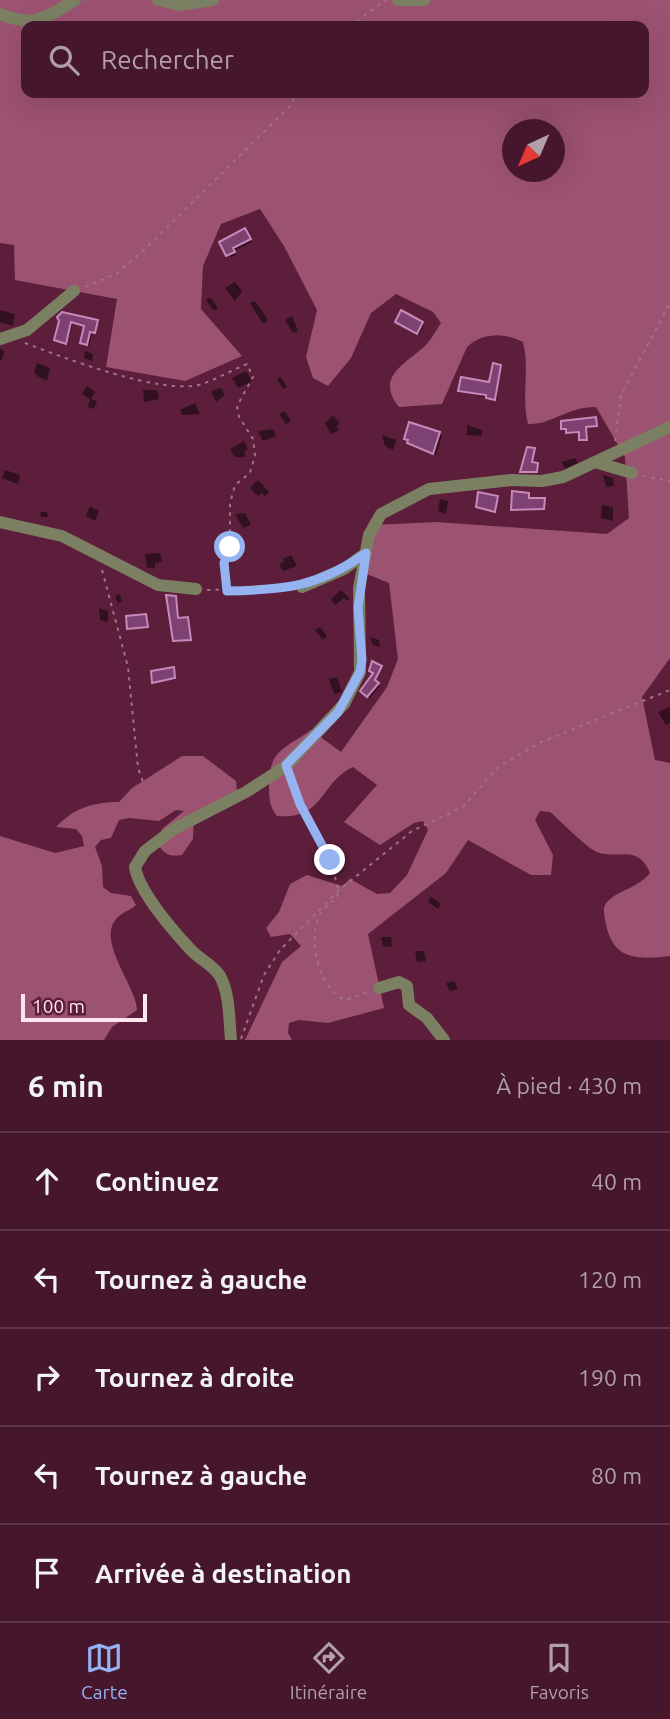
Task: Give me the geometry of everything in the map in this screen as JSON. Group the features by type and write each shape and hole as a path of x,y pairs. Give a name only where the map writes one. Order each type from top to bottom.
{"street":[{"path":"38,21 75,0"},
{"path":"158,0 187,5 213,0"},
{"path":"398,0 424,0"},
{"path":"0,14 21,21"},
{"path":"3,339 27,330 74,291"},
{"path":"231,1040 226,994 219,974 194,953 174,929 140,884 135,867 145,851 174,828 246,792 286,765 338,712 360,672 362,660 358,608 373,525 381,514 429,489 510,480 542,481 563,477 670,427"},
{"path":"595,462 632,473"},
{"path":"0,522 62,536 158,585 196,589"},
{"path":"302,587 344,569 366,553"},
{"path":"379,988 399,982 407,986 409,1005 427,1018 444,1040"}],"path":[{"path":"357,21 386,0"},
{"path":"74,291 116,274 144,250 289,107 294,98"},
{"path":"612,452 621,395 670,303"},
{"path":"3,339 114,374 166,384 200,385 247,364 253,377 237,406 239,417 253,439 255,455 250,473 235,485 230,503 230,547 224,563 227,591"},
{"path":"632,473 670,481"},
{"path":"103,555 104,581 128,667 138,768 143,782"},
{"path":"196,589 227,591 302,587"},
{"path":"241,1040 264,975 280,950 338,891 412,831 463,807 497,768 539,743 670,690"},
{"path":"286,765 300,804 325,846 338,891 337,898 322,911 314,937 324,980 337,997 345,1000 379,988"}],"shaded area":[{"path":"0,0 670,0 670,658 642,697 655,760 670,763 670,956 646,958 627,954 619,950 608,933 605,905 614,896 646,878 650,873 645,864 633,855 597,852 550,812 540,811 535,820 553,855 551,875 531,875 468,840 446,873 368,934 384,1008 328,1023 299,1020 289,1023 288,1033 292,1040 245,1040 282,962 301,946 290,934 271,937 266,928 279,912 290,884 307,875 342,886 350,879 377,894 390,893 407,875 428,830 423,821 414,823 380,845 344,822 377,785 353,767 342,774 313,806 304,812 293,816 277,816 270,800 271,766 279,753 311,730 341,752 387,687 398,659 389,583 362,572 373,525 436,522 607,534 629,518 625,457 596,407 576,410 537,424 528,424 523,342 501,335 480,339 467,347 442,404 399,407 392,397 390,387 395,372 427,344 441,323 433,312 396,294 371,313 351,358 328,386 313,378 306,357 317,310 284,246 260,209 221,224 203,266 201,309 242,356 185,381 106,367 117,299 15,280 14,245 0,243"},
{"path":"182,756 203,756 236,781 237,791 194,818 193,839 182,855 167,854 158,844 162,829 184,811 176,810 159,821 129,818 119,820 111,838 101,840 95,847 102,866 103,887 111,893 131,896 136,905 118,917 112,926 111,938 113,950 131,989 137,1010 112,1027 104,1040 0,1040 0,836 55,853 84,846 82,836 76,829 56,827 85,807 119,802 132,788"}],"building":[{"path":"245,228 251,239 233,248 235,252 226,256 219,242"},
{"path":"401,310 423,322 417,334 395,322"},
{"path":"62,312 98,320 95,333 90,332 87,345 80,343 84,326 71,322 66,344 54,340 59,321 57,317"},
{"path":"493,363 501,365 495,400 486,398 486,395 458,391 461,377 489,382"},
{"path":"596,417 597,426 586,427 587,440 579,440 579,432 566,433 566,429 561,429 561,421"},
{"path":"409,422 440,432 433,454 407,443 408,440 404,439"},
{"path":"527,447 535,448 532,462 538,463 537,472 520,472"},
{"path":"512,491 529,493 529,498 545,498 544,509 511,510"},
{"path":"478,492 498,496 495,512 476,507"},
{"path":"166,595 176,596 178,618 188,617 191,640 173,641"},
{"path":"146,614 148,627 127,629 126,616"},
{"path":"372,661 382,666 375,680 379,683 367,697 360,691 373,673 369,671"},
{"path":"174,667 175,678 152,683 151,671"}],"route":[{"path":"230,547 224,563 227,591 302,587 344,569 366,553 359,588 362,660 360,672 338,712 286,765 300,804 325,846 330,860"}]}
